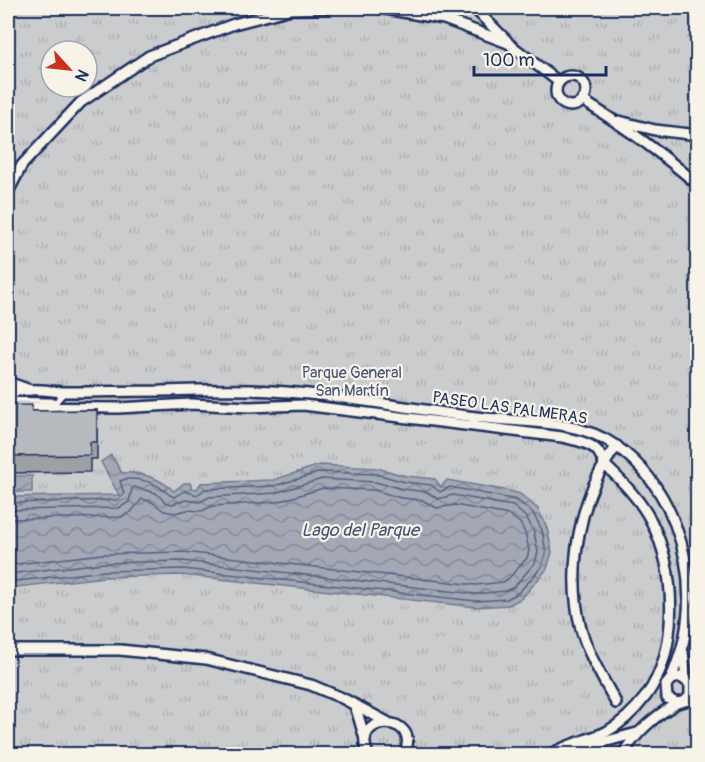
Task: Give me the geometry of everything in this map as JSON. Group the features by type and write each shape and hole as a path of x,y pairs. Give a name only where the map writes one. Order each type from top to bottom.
{"street":[{"path":"8,192 22,165 81,102 149,56 234,24 291,9 328,8"},
{"path":"379,8 444,19 508,43"},
{"path":"474,8 508,43 559,82"},
{"path":"572,76 581,81 585,90 582,100 570,105 562,102 556,95 562,78 572,76"},
{"path":"582,100 614,120 682,170 698,185"},
{"path":"614,120 655,130 698,135"},
{"path":"8,382 30,390"},
{"path":"8,392 30,390"},
{"name":"PASEO LAS PALMERAS","path":"30,390 65,392 252,390 313,395 568,427 597,435 617,446 646,475 668,508 678,529 688,584 687,621 682,647"},
{"path":"8,407 303,405 561,437 582,442 598,451 603,464 627,486 651,519 660,543 670,586 668,644 656,680 640,703 619,724 606,732 551,754"},
{"path":"616,703 599,672 581,630 575,590 576,559 582,521 603,464 617,446"},
{"path":"654,717 666,694 666,686 671,679 682,647"},
{"path":"682,647 687,680 691,687 690,695"},
{"path":"8,650 120,650 206,659 311,685 394,724 404,732 407,744 404,754"},
{"path":"671,679 681,677 687,680 698,676"},
{"path":"623,754 637,732 654,717 677,703 685,701 698,688"},
{"path":"666,694 670,700 677,703"},
{"path":"356,705 365,739"},
{"path":"368,754 364,746 371,728 387,722"},
{"path":"562,754 637,732"}],"lane":[{"path":"8,392 15,400 57,401 65,392"}],"green space":[{"name":"Parque General San Martín","path":"8,8 697,8 697,754 8,754"}],"water":[{"name":"Lago del Parque","path":"111,455 122,473 136,473 150,477 174,491 184,483 190,483 192,488 197,489 201,483 273,480 320,465 377,468 406,476 435,479 441,487 447,480 510,491 520,494 538,509 547,528 552,552 547,569 522,598 509,605 476,607 182,575 105,577 8,588 8,497 119,495 101,462"},
{"path":"8,476 32,476 32,492 8,492"}],"building":[{"path":"8,405 32,405 32,411 97,410 97,442 90,442 90,455 8,456"}]}
